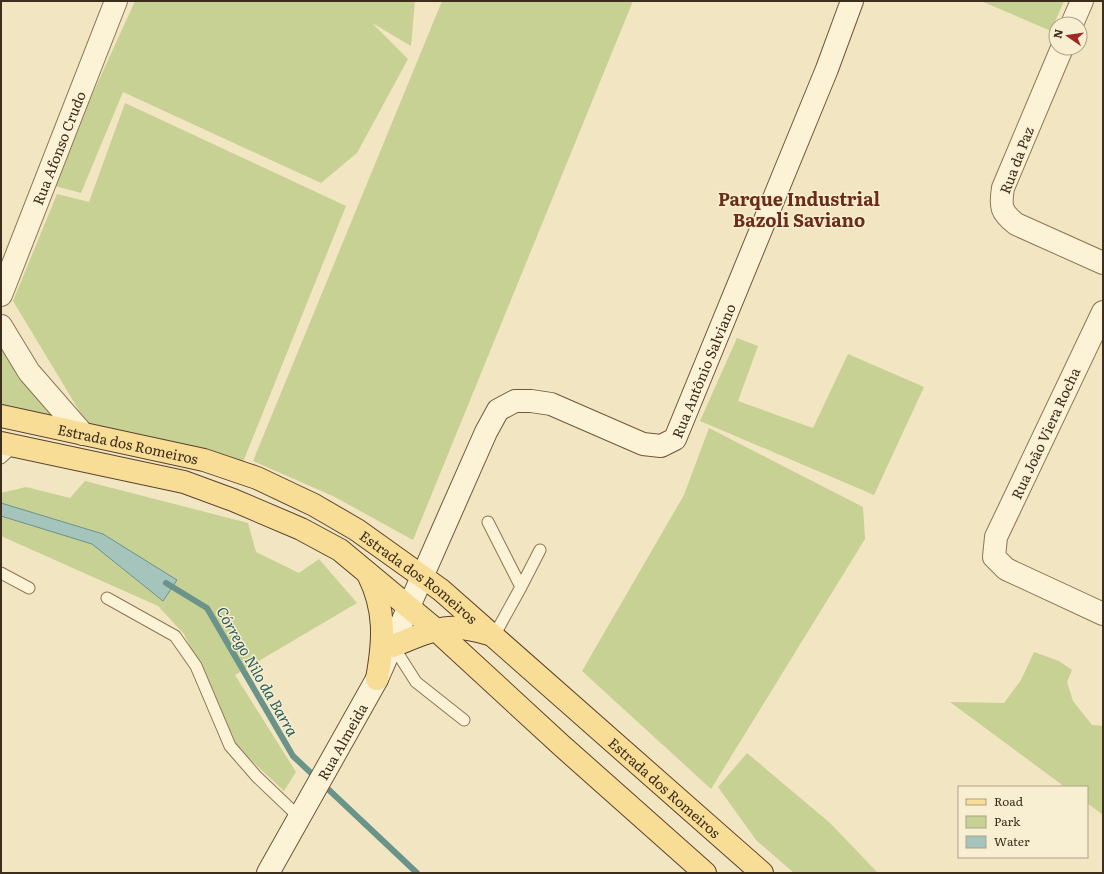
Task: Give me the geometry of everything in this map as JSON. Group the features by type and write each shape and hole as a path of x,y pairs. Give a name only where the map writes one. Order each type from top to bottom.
{"main road":[{"name":"Estrada dos Romeiros","path":"1,416 192,457 257,478 314,505 357,530 441,590 762,873"},
{"name":"Estrada dos Romeiros","path":"5,449 184,482 233,500 301,529 340,550 435,629 561,745 705,873"},
{"path":"367,571 377,592 381,611 383,647 377,679"},
{"path":"393,646 435,629 469,628 494,636"}],"street":[{"name":"Rua Afonso Crudo","path":"2,297 116,1"},
{"name":"Rua Antônio Salviano","path":"409,607 486,432 498,410 515,401 531,400 551,404 643,444 661,446 675,439 827,69 852,1"},
{"path":"1075,16 1082,1"},
{"name":"Rua da Paz","path":"1059,56 1003,188 1000,204 1005,216 1016,224 1103,263"},
{"name":"Rua João Viera Rocha","path":"1103,312 996,537 994,557 1006,569 1103,614"},
{"path":"1,326 29,372 83,434"},
{"name":"Rua Almeida","path":"268,873 377,679 393,646 409,607"}],"lane":[{"path":"488,522 521,587"},
{"path":"494,636 540,550"},
{"path":"1,573 29,588"},
{"path":"107,598 175,636 196,666 230,746 256,777 299,817"},
{"path":"393,646 416,682 464,720"}],"green space":[{"path":"135,1 415,1 411,46 372,23 408,59 357,153 321,183 123,92 81,193 51,185"},
{"path":"442,1 633,1 413,540 333,496 253,461"},
{"path":"981,1 1064,1 1058,16 1048,16 1048,30"},
{"path":"125,103 346,206 243,462 89,427 13,301 57,194 89,202"},
{"path":"737,338 758,346 738,401 813,428 848,354 924,387 874,495 700,421"},
{"path":"1,346 19,378 60,421 1,407"},
{"path":"709,428 863,507 865,539 711,789 582,671 684,495"},
{"path":"85,481 248,523 256,552 299,573 319,559 357,603 235,675 296,772 284,791 237,747 184,634 158,606 1,536 1,493 26,487 70,498"},
{"path":"1034,652 1059,661 1072,670 1067,682 1073,701 1092,725 1103,726 1103,815 1088,804 1088,786 1064,786 950,702 1004,703 1021,680"},
{"path":"747,753 830,823 878,873 794,873 756,840 718,787"}],"water":[{"path":"1,503 103,534 177,580 163,601 92,544 1,516"}],"waterway":[{"name":"Córrego Nilo da Barra","path":"166,583 207,608 293,756 417,873"}],"district":[{"name":"Parque Industrial Bazoli Saviano","path":"799,208"}]}
